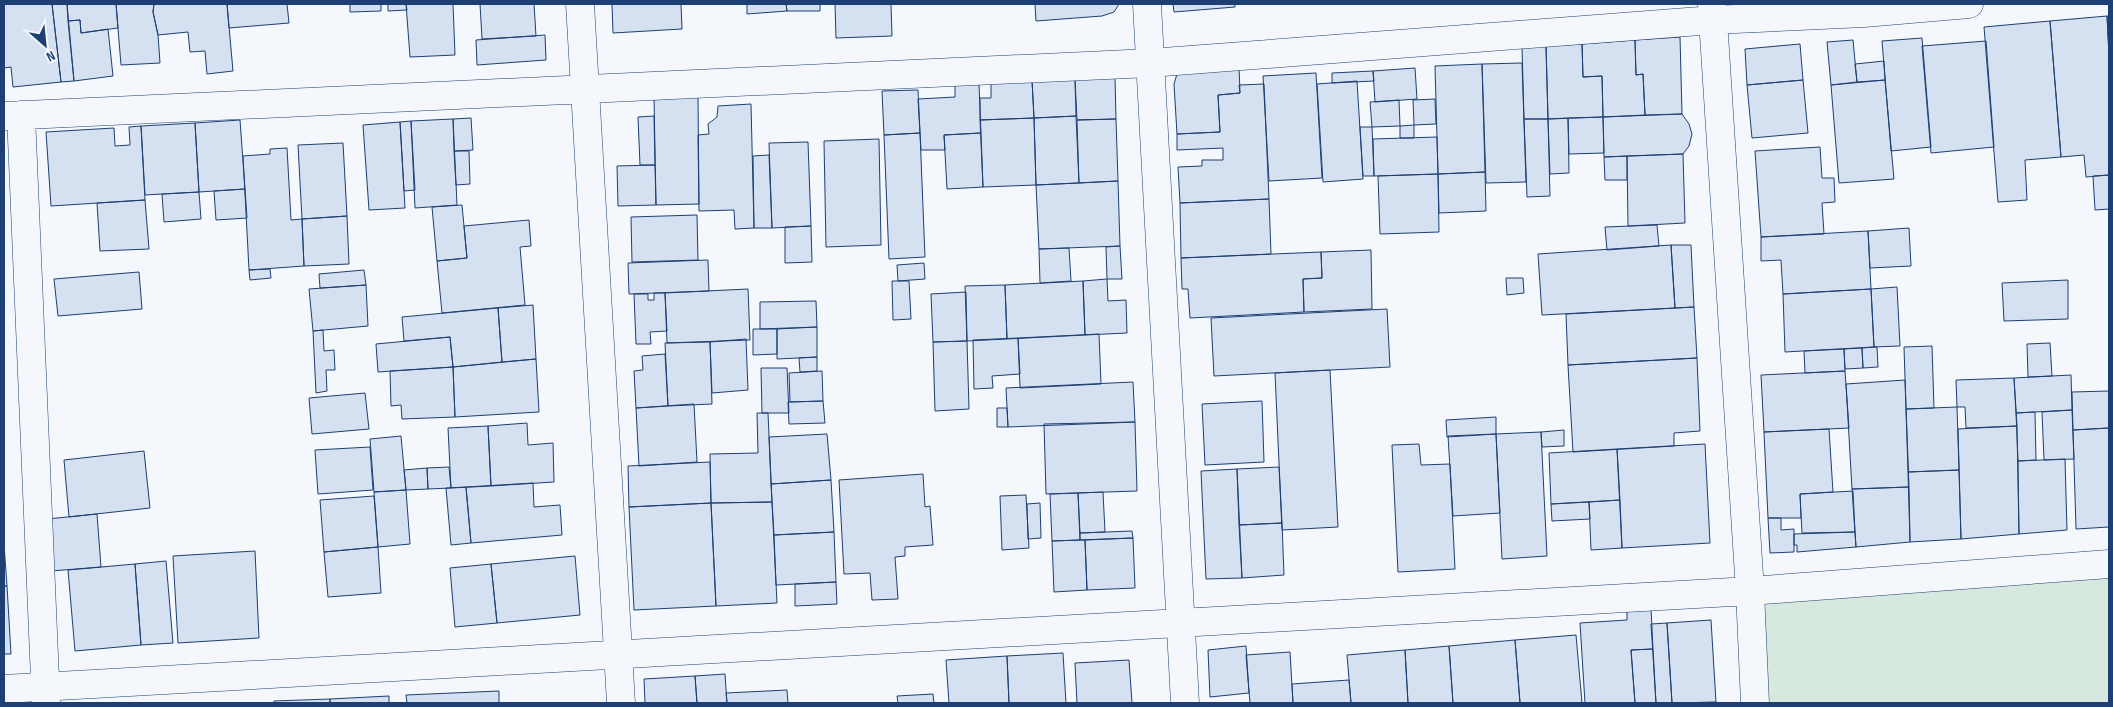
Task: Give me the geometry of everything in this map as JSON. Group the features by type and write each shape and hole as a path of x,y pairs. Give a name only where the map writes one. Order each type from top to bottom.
{"street":[{"path":"580,4 621,703"},
{"path":"1147,4 1185,703"},
{"path":"46,694 12,115 585,90 1150,62 1712,12 1864,13 1969,4"},
{"path":"1712,12 1750,591 1755,703"},
{"path":"4,689 46,694 619,655 1750,591 2109,564"}],"shaded area":[{"path":"2109,564 2109,703 1755,703 1750,591"}],"building":[{"path":"4,4 52,4 61,82 13,87 11,67 4,68"},
{"path":"52,4 67,4 74,81 61,82"},
{"path":"67,4 116,4 118,28 81,33 80,20 68,21"},
{"path":"116,4 154,4 153,12 158,35 160,63 121,65"},
{"path":"154,4 227,4 233,71 207,74 205,51 190,52 188,32 158,35 153,12"},
{"path":"227,4 287,4 289,23 229,28"},
{"path":"350,4 381,4 381,11 350,12"},
{"path":"388,4 406,4 407,10 388,11"},
{"path":"406,4 453,4 455,55 410,57"},
{"path":"480,4 534,4 536,36 482,39"},
{"path":"612,4 681,4 682,29 613,33"},
{"path":"747,4 786,4 787,11 747,14"},
{"path":"786,4 820,4 820,11 787,11"},
{"path":"835,4 891,4 892,36 836,38"},
{"path":"1035,4 1119,4 1114,12 1102,16 1036,21"},
{"path":"1173,4 1235,4 1235,7 1174,12"},
{"path":"2107,16 2109,55 2109,175 2086,177 2084,155 2061,157 2050,21"},
{"path":"2107,16 2109,16 2109,55"},
{"path":"80,20 81,33 108,29 113,76 74,81 68,21"},
{"path":"2050,21 2061,157 2025,160 2027,200 1998,202 1984,27"},
{"path":"545,35 546,60 477,65 476,40"},
{"path":"1680,37 1682,114 1645,115 1643,74 1636,75 1635,40"},
{"path":"1922,38 1931,147 1891,151 1882,41"},
{"path":"1635,40 1636,75 1643,74 1645,115 1603,117 1602,76 1583,77 1582,44"},
{"path":"1853,40 1857,82 1831,85 1827,42"},
{"path":"1986,41 1994,147 1931,153 1922,46"},
{"path":"1582,44 1583,77 1602,76 1603,117 1548,119 1546,46"},
{"path":"1800,44 1803,80 1747,85 1745,49"},
{"path":"1546,46 1548,119 1524,119 1522,47"},
{"path":"1884,61 1885,80 1857,82 1855,64"},
{"path":"1522,63 1526,182 1486,183 1482,64"},
{"path":"1482,64 1485,172 1438,174 1435,66"},
{"path":"1239,66 1240,93 1218,95 1220,132 1177,134 1174,84 1177,74"},
{"path":"1415,68 1417,99 1375,102 1373,71"},
{"path":"1373,71 1374,81 1332,83 1332,73"},
{"path":"1316,73 1322,178 1269,181 1263,76"},
{"path":"1115,78 1116,119 1077,120 1075,79"},
{"path":"1075,79 1076,116 1034,118 1032,80"},
{"path":"1032,80 1034,118 980,120 980,98 991,98 991,83"},
{"path":"1803,80 1808,133 1752,138 1747,85"},
{"path":"1885,80 1894,179 1839,183 1831,85"},
{"path":"1357,81 1363,179 1323,182 1317,84"},
{"path":"979,84 981,133 944,135 945,150 921,150 918,99 955,97 955,85"},
{"path":"1264,84 1269,199 1180,203 1178,167 1202,166 1202,160 1223,160 1223,148 1177,150 1177,134 1220,132 1218,95 1240,93 1239,85"},
{"path":"918,90 920,133 884,135 882,91"},
{"path":"698,96 699,204 656,205 654,97"},
{"path":"1435,99 1436,124 1414,125 1413,100"},
{"path":"1399,100 1400,126 1372,127 1370,102"},
{"path":"751,104 754,228 735,229 734,210 699,211 698,135 709,134 708,124 717,117 718,106"},
{"path":"1682,114 1689,124 1692,134 1689,146 1683,154 1604,157 1603,117"},
{"path":"654,116 655,165 640,165 638,117"},
{"path":"1076,116 1079,183 1036,185 1034,118"},
{"path":"1603,117 1604,153 1569,154 1568,118"},
{"path":"471,118 473,150 454,151 453,119"},
{"path":"1034,118 1036,185 983,187 980,120"},
{"path":"1568,118 1569,173 1550,174 1548,119"},
{"path":"453,119 457,205 415,208 411,121"},
{"path":"1116,119 1118,181 1079,183 1077,120"},
{"path":"1524,119 1548,119 1550,196 1527,197"},
{"path":"240,120 245,189 199,192 195,123"},
{"path":"411,121 415,190 404,191 400,122"},
{"path":"400,122 405,208 369,210 363,125"},
{"path":"195,123 199,192 145,195 141,126"},
{"path":"1414,125 1414,138 1400,138 1400,126"},
{"path":"141,126 145,200 51,206 46,132 114,128 115,146 130,145 129,127"},
{"path":"1360,127 1372,127 1374,176 1363,176"},
{"path":"920,133 925,257 889,259 884,135"},
{"path":"981,133 983,187 947,189 944,135"},
{"path":"1437,137 1438,174 1374,176 1373,139"},
{"path":"879,139 881,245 826,247 824,141"},
{"path":"808,142 811,226 772,228 769,143"},
{"path":"343,143 347,216 302,219 298,145"},
{"path":"1820,147 1822,178 1834,178 1835,202 1822,203 1824,234 1761,237 1755,151"},
{"path":"287,148 291,220 302,219 304,266 249,270 243,156 270,154 270,149"},
{"path":"454,151 469,151 470,184 456,185"},
{"path":"1683,154 1685,223 1628,226 1627,156"},
{"path":"769,155 772,228 754,228 753,156"},
{"path":"1627,156 1627,180 1605,180 1604,157"},
{"path":"655,165 656,205 618,206 617,166"},
{"path":"1485,172 1486,211 1439,213 1438,174"},
{"path":"1438,174 1439,232 1380,234 1378,176"},
{"path":"2109,175 2109,209 2095,210 2093,176"},
{"path":"1118,181 1120,246 1039,249 1036,185"},
{"path":"245,189 247,218 216,220 214,191"},
{"path":"199,192 201,219 164,222 162,194"},
{"path":"1269,199 1271,254 1181,258 1180,203"},
{"path":"145,200 149,249 100,251 97,203"},
{"path":"462,205 467,258 437,261 432,207"},
{"path":"697,215 698,260 632,262 631,217"},
{"path":"347,216 349,264 304,266 302,219"},
{"path":"529,220 531,246 520,247 525,305 442,313 437,261 467,258 464,226"},
{"path":"1657,225 1659,246 1607,250 1605,227"},
{"path":"811,226 812,262 785,263 785,227"},
{"path":"1909,228 1911,266 1870,268 1868,231"},
{"path":"1868,231 1871,289 1783,294 1781,260 1761,261 1761,237"},
{"path":"1671,245 1691,245 1694,307 1675,308"},
{"path":"1671,245 1675,308 1542,315 1538,254"},
{"path":"1120,246 1122,279 1107,279 1106,247"},
{"path":"1069,248 1071,281 1040,283 1039,249"},
{"path":"1371,250 1372,309 1304,312 1303,279 1322,278 1321,252"},
{"path":"1321,252 1322,278 1303,279 1304,312 1190,318 1188,289 1182,289 1181,258"},
{"path":"708,260 709,291 629,294 628,263"},
{"path":"924,263 925,279 898,281 897,265"},
{"path":"270,269 271,278 250,280 249,270"},
{"path":"364,270 366,285 320,288 319,274"},
{"path":"139,272 142,309 58,316 54,279"},
{"path":"1506,278 1523,278 1524,293 1507,295"},
{"path":"1107,279 1108,301 1126,300 1127,333 1085,335 1083,281"},
{"path":"2068,280 2068,319 2004,321 2002,283"},
{"path":"892,281 909,281 911,319 893,320"},
{"path":"1083,281 1085,335 1007,339 1005,285"},
{"path":"366,285 368,326 313,331 309,289"},
{"path":"1005,285 1007,339 967,341 965,286"},
{"path":"1897,287 1900,346 1874,347 1871,289"},
{"path":"748,289 750,340 667,343 665,293"},
{"path":"1871,289 1874,347 1785,352 1783,294"},
{"path":"966,292 967,341 933,342 931,294"},
{"path":"654,293 665,293 667,331 650,332 651,344 636,344 634,294 648,294 648,300 654,300"},
{"path":"816,301 817,327 760,329 760,302"},
{"path":"533,305 536,359 502,362 498,308"},
{"path":"1694,307 1697,358 1568,365 1566,314"},
{"path":"498,308 502,362 453,367 450,337 404,341 402,317"},
{"path":"1387,309 1390,367 1214,376 1211,318"},
{"path":"817,327 817,357 777,359 777,329"},
{"path":"753,329 777,329 777,354 753,355"},
{"path":"323,330 324,351 334,350 335,370 326,370 327,391 316,393 313,331"},
{"path":"1099,334 1101,384 1020,388 1018,338"},
{"path":"450,337 453,367 378,372 376,344"},
{"path":"1018,338 1020,374 992,376 993,388 974,389 973,340"},
{"path":"746,339 748,390 712,393 710,342"},
{"path":"967,341 969,409 935,411 933,342"},
{"path":"710,342 712,404 668,406 665,343"},
{"path":"2050,343 2052,376 2028,377 2027,344"},
{"path":"1932,346 1934,408 1906,409 1904,347"},
{"path":"1877,347 1878,367 1863,368 1862,348"},
{"path":"1862,348 1863,368 1845,369 1844,349"},
{"path":"1844,349 1845,371 1805,373 1804,351"},
{"path":"665,354 668,406 636,408 634,371 643,370 642,356"},
{"path":"817,357 817,371 800,372 799,358"},
{"path":"1697,358 1700,431 1674,433 1674,446 1573,452 1568,365"},
{"path":"536,359 539,412 455,417 453,367"},
{"path":"453,367 455,417 402,419 401,405 391,406 390,371"},
{"path":"761,368 787,368 789,413 762,413"},
{"path":"1330,370 1338,527 1282,530 1275,373"},
{"path":"822,371 823,401 790,402 789,373"},
{"path":"1845,371 1849,428 1764,432 1761,375"},
{"path":"2071,375 2072,410 2016,413 2014,378"},
{"path":"2014,378 2017,426 1966,428 1965,407 1957,407 1956,380"},
{"path":"1905,380 1909,487 1852,489 1846,384"},
{"path":"1133,382 1135,422 1008,427 1006,388"},
{"path":"2109,391 2109,428 2073,430 2072,392"},
{"path":"365,393 369,429 312,434 309,398"},
{"path":"823,401 825,423 789,424 788,402"},
{"path":"1262,401 1264,462 1205,465 1202,404"},
{"path":"694,404 697,462 639,466 636,408"},
{"path":"1957,407 1959,470 1908,472 1906,409"},
{"path":"997,408 1007,408 1008,427 997,427"},
{"path":"2072,410 2074,459 2044,460 2042,412"},
{"path":"2035,412 2036,460 2018,461 2016,413"},
{"path":"757,413 768,413 772,502 711,503 710,454 758,453"},
{"path":"1496,417 1496,434 1447,437 1446,420"},
{"path":"1135,422 1137,491 1046,494 1044,424"},
{"path":"527,423 528,445 553,443 554,482 491,486 488,426"},
{"path":"488,426 491,486 451,488 448,428"},
{"path":"2017,426 2019,534 1961,539 1958,429"},
{"path":"2109,428 2109,527 2076,529 2073,430"},
{"path":"1829,429 1833,492 1800,494 1801,518 1768,518 1764,432"},
{"path":"1564,430 1564,446 1542,447 1541,432"},
{"path":"1541,432 1547,556 1502,559 1496,434"},
{"path":"827,434 831,480 771,484 769,437"},
{"path":"1496,434 1500,513 1453,516 1448,436"},
{"path":"401,436 406,490 374,492 370,439"},
{"path":"1419,444 1421,465 1450,464 1455,569 1398,572 1392,445"},
{"path":"1705,444 1710,543 1622,548 1617,449"},
{"path":"370,447 373,490 318,494 315,450"},
{"path":"1617,449 1620,500 1551,504 1549,453"},
{"path":"144,451 150,508 69,517 64,460"},
{"path":"2065,459 2067,530 2019,534 2018,461"},
{"path":"710,462 711,503 629,507 628,466"},
{"path":"449,467 451,488 428,489 427,468"},
{"path":"1279,467 1282,523 1239,525 1237,469"},
{"path":"427,468 428,489 406,490 404,470"},
{"path":"1237,469 1242,578 1206,579 1201,471"},
{"path":"1959,470 1961,539 1910,542 1908,472"},
{"path":"923,474 925,507 930,506 933,545 905,547 905,556 895,557 898,599 872,600 870,573 844,574 839,480"},
{"path":"831,480 834,532 774,535 771,484"},
{"path":"533,483 534,507 560,505 562,535 471,543 466,487"},
{"path":"466,487 471,543 451,545 446,488"},
{"path":"1909,487 1910,542 1856,547 1852,489"},
{"path":"406,490 410,544 378,547 374,492"},
{"path":"1853,491 1855,532 1802,533 1800,494"},
{"path":"1103,492 1105,532 1080,533 1078,493"},
{"path":"1078,493 1080,540 1052,541 1050,494"},
{"path":"1026,495 1029,548 1002,550 1000,496"},
{"path":"374,496 378,547 324,552 320,500"},
{"path":"1620,500 1622,548 1591,550 1589,502"},
{"path":"772,502 777,603 716,606 711,503"},
{"path":"1589,502 1590,519 1552,521 1551,504"},
{"path":"711,503 716,606 634,610 629,507"},
{"path":"1040,503 1041,538 1028,539 1027,504"},
{"path":"97,514 101,567 51,571 47,519"},
{"path":"1768,518 1781,518 1781,530 1794,529 1794,552 1770,553"},
{"path":"1282,523 1284,575 1242,578 1239,525"},
{"path":"1132,531 1133,538 1080,540 1080,533"},
{"path":"834,532 836,582 776,585 774,535"},
{"path":"1855,532 1856,547 1797,552 1797,545 1794,545 1794,534"},
{"path":"1133,538 1135,588 1087,590 1085,540"},
{"path":"1085,540 1087,590 1054,592 1052,541"},
{"path":"4,544 7,586 4,586"},
{"path":"378,547 381,593 328,597 324,552"},
{"path":"255,551 259,638 178,643 173,556"},
{"path":"575,556 580,615 497,623 491,564"},
{"path":"166,561 173,643 141,645 135,564"},
{"path":"135,564 141,645 75,651 68,570"},
{"path":"491,564 497,623 455,627 450,568"},
{"path":"836,582 837,604 795,606 795,584"},
{"path":"4,586 7,586 11,654 4,654"},
{"path":"1651,608 1653,649 1631,650 1635,703 1585,703 1580,623 1627,620 1627,610"},
{"path":"1711,620 1716,702 1672,703 1667,623"},
{"path":"1667,623 1672,703 1656,703 1651,624"},
{"path":"1576,635 1582,703 1520,703 1515,640"},
{"path":"1515,640 1520,703 1453,703 1449,646"},
{"path":"1246,646 1249,693 1210,697 1208,650"},
{"path":"1449,646 1453,703 1408,703 1405,650"},
{"path":"1653,649 1656,703 1635,703 1631,650"},
{"path":"1405,650 1408,703 1351,703 1347,655"},
{"path":"1290,652 1293,703 1250,703 1246,655"},
{"path":"1063,653 1066,703 1009,703 1007,656"},
{"path":"1007,656 1009,703 949,703 946,660"},
{"path":"1129,660 1132,703 1077,703 1075,663"},
{"path":"725,674 727,703 697,703 695,676"},
{"path":"695,676 697,703 645,703 644,679"},
{"path":"1349,680 1351,703 1293,703 1292,684"},
{"path":"787,690 788,703 727,703 726,693"},
{"path":"499,691 499,703 407,703 406,695"},
{"path":"933,694 934,703 898,703 897,696"},
{"path":"389,696 389,703 330,703 330,699"},
{"path":"330,699 330,703 274,703 274,701"}]}
